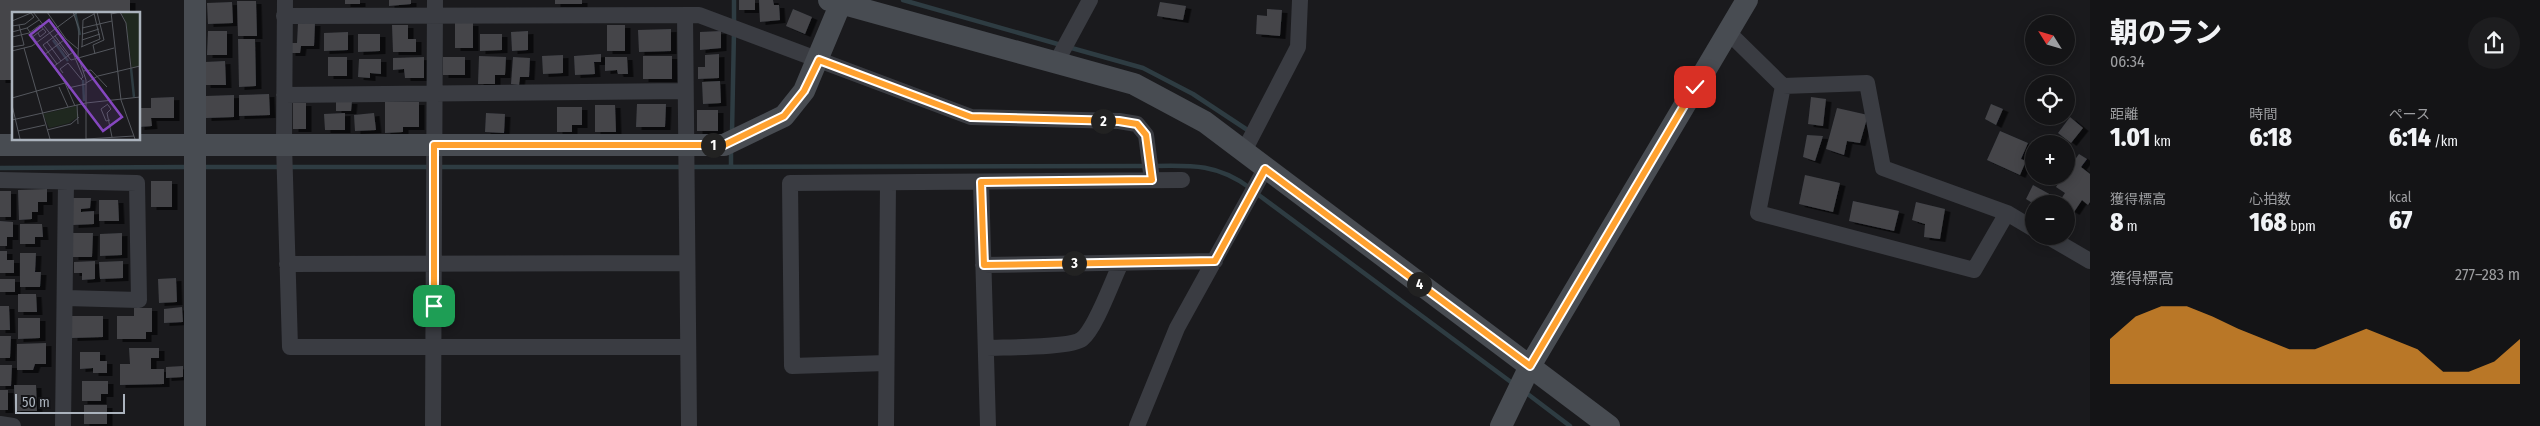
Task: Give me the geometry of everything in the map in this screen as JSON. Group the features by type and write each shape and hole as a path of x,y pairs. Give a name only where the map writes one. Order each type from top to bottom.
{"street":[{"path":"195,0 195,426"},
{"path":"1057,61 1090,0"},
{"path":"1244,151 1298,47 1300,0"},
{"path":"1501,426 1530,366 1747,0"},
{"path":"0,145 724,145 784,116 804,91 819,60 837,2 1057,61 1134,84 1205,122 1609,426"},
{"path":"688,347 290,347 284,144 285,8 435,8 700,15 971,117 1119,121 1137,124 1146,135 1152,180"},
{"path":"433,426 435,8"},
{"path":"685,15 689,426"},
{"path":"1728,32 1783,86 1867,83 1883,168 2008,214 2025,224"},
{"path":"1783,86 1758,213 1974,270 2008,214"},
{"path":"284,95 686,91"},
{"path":"1136,426 1177,328 1265,169"},
{"path":"0,180 137,183 139,300 66,298"},
{"path":"886,363 792,366 790,183 1182,180"},
{"path":"64,426 66,182"},
{"path":"886,426 888,182"},
{"path":"981,182 988,426"},
{"path":"2062,245 2090,261"},
{"path":"984,265 1215,261"},
{"path":"287,264 687,263"},
{"path":"986,348 1066,344 1081,340 1089,331 1121,263"},
{"path":"0,424 13,426"}],"building":[{"path":"0,0 130,0 130,12 12,12 12,80 0,80"},
{"path":"345,0 360,0 360,4 345,4"},
{"path":"389,0 411,0 411,4 389,6"},
{"path":"555,0 582,0 582,4 555,4"},
{"path":"739,0 755,0 755,10 739,10"},
{"path":"759,0 773,0 774,5 779,5 780,20 760,22"},
{"path":"237,1 256,1 257,36 238,36"},
{"path":"232,2 233,23 208,24 207,3"},
{"path":"1160,2 1186,6 1183,20 1157,16"},
{"path":"793,9 812,17 805,34 786,26"},
{"path":"1267,9 1282,10 1280,36 1256,34 1257,15 1267,16"},
{"path":"298,23 315,23 314,46 301,46 300,53 290,53 290,43 297,43"},
{"path":"455,23 473,23 473,48 455,48"},
{"path":"392,25 408,25 408,39 416,39 416,52 393,52"},
{"path":"607,25 625,25 625,51 607,51"},
{"path":"671,29 671,51 639,52 638,30"},
{"path":"208,31 227,31 227,55 207,55"},
{"path":"528,31 528,50 512,51 511,32"},
{"path":"721,31 721,48 700,50 700,32"},
{"path":"348,32 348,50 324,51 324,33"},
{"path":"358,34 380,34 380,51 358,52"},
{"path":"480,34 502,34 502,50 480,51"},
{"path":"238,39 255,39 256,86 239,87"},
{"path":"601,54 601,62 594,62 595,74 575,75 574,56"},
{"path":"719,54 719,78 698,79 698,67 705,67 705,55"},
{"path":"563,55 563,73 543,74 542,56"},
{"path":"479,56 506,57 505,75 495,75 495,84 478,84"},
{"path":"643,56 672,56 672,79 643,79"},
{"path":"328,57 347,57 347,76 328,76"},
{"path":"424,57 424,78 405,78 404,69 393,70 393,58"},
{"path":"443,57 465,57 465,75 443,75"},
{"path":"513,57 530,58 529,77 520,77 519,85 511,84"},
{"path":"605,57 627,57 628,74 618,74 617,70 605,71"},
{"path":"359,59 381,59 381,74 370,73 370,78 358,77"},
{"path":"225,61 226,85 205,85 205,62"},
{"path":"720,81 721,103 703,104 702,82"},
{"path":"269,94 270,115 239,116 239,95"},
{"path":"234,95 234,117 206,118 206,96"},
{"path":"174,97 174,118 151,118 152,126 140,127 140,108 151,108 151,98"},
{"path":"1811,97 1826,99 1823,126 1808,124"},
{"path":"336,101 352,101 351,111 336,111"},
{"path":"385,102 419,102 419,127 403,127 403,132 385,133"},
{"path":"293,103 306,103 306,129 293,129"},
{"path":"637,104 666,104 665,127 636,127"},
{"path":"1991,104 2003,109 1996,125 1985,119"},
{"path":"595,105 615,105 616,132 595,132"},
{"path":"557,107 582,107 582,125 572,125 572,132 557,132"},
{"path":"1837,108 1868,115 1860,143 1847,141 1844,155 1826,149"},
{"path":"697,110 718,110 718,131 697,131"},
{"path":"345,113 345,130 325,130 324,114"},
{"path":"374,113 376,130 355,131 354,115"},
{"path":"486,113 505,114 504,133 485,132"},
{"path":"2075,121 2083,128 2075,138 2075,135 2061,135 2058,133 2064,125 2075,125"},
{"path":"2000,131 2025,142 2025,150 2021,159 2025,161 2025,163 2020,175 1987,160"},
{"path":"1807,135 1823,136 1815,161 1803,157"},
{"path":"2079,154 2087,159 2081,167 2090,174 2090,202 2088,205 2082,200 2075,210 2075,195 2064,195 2065,193 2056,187 2057,185 2075,185 2075,160"},
{"path":"1805,175 1840,183 1833,212 1799,204"},
{"path":"151,181 172,181 172,207 151,207"},
{"path":"2033,185 2051,195 2028,195"},
{"path":"47,189 47,202 38,202 38,212 32,212 32,219 19,220 18,190"},
{"path":"0,191 11,191 11,217 0,217"},
{"path":"72,198 91,198 90,208 81,209 81,212 94,211 94,224 73,225"},
{"path":"99,200 118,200 119,221 99,221"},
{"path":"1853,201 1899,211 1894,231 1849,221"},
{"path":"1916,202 1945,209 1940,239 1924,237 1925,224 1912,220"},
{"path":"0,221 13,222 13,237 7,237 7,246 0,246"},
{"path":"20,224 42,224 43,237 35,237 35,244 20,244"},
{"path":"73,233 93,233 92,257 73,257"},
{"path":"122,233 122,255 100,256 100,234"},
{"path":"0,251 7,251 7,260 14,260 14,273 0,273"},
{"path":"20,253 36,253 35,272 41,272 40,287 20,287"},
{"path":"95,261 95,279 82,280 82,273 74,273 74,262"},
{"path":"123,261 123,278 100,279 99,262"},
{"path":"176,278 177,302 159,303 158,279"},
{"path":"0,279 15,279 15,292 0,292"},
{"path":"18,294 36,294 37,312 18,312"},
{"path":"0,306 9,306 10,330 0,330"},
{"path":"182,307 183,322 164,323 164,309"},
{"path":"134,308 152,308 152,332 146,332 146,339 117,339 117,316 134,316"},
{"path":"72,316 103,316 103,337 72,338"},
{"path":"18,318 40,318 40,338 18,339"},
{"path":"0,336 11,336 10,358 0,358"},
{"path":"46,343 46,364 35,364 33,370 17,370 17,344"},
{"path":"129,348 159,348 159,358 151,358 151,369 164,369 164,384 120,385 120,364 130,364"},
{"path":"80,352 100,352 100,361 107,361 107,373 93,373 93,368 80,369"},
{"path":"0,365 12,365 11,386 0,386"},
{"path":"183,366 183,377 166,378 166,367"},
{"path":"82,381 108,381 108,394 101,394 101,401 82,401"},
{"path":"14,385 36,385 37,411 15,411"},
{"path":"0,390 8,390 8,410 0,410"},
{"path":"84,405 107,405 107,424 84,424"}],"waterway":[{"path":"734,0 734,23"},
{"path":"903,0 1061,45"},
{"path":"732,133 734,31"},
{"path":"1068,47 1143,68 1193,94 1249,131"},
{"path":"731,149 731,167"},
{"path":"691,167 1146,166"},
{"path":"1153,166 1192,166 1216,170 1227,174 1250,188"},
{"path":"0,168 188,167"},
{"path":"201,167 281,167"},
{"path":"288,167 431,167"},
{"path":"438,167 683,167"},
{"path":"1256,193 1515,385"},
{"path":"1525,392 1570,426"}],"route":[{"path":"434,306 434,145 724,145 784,116 804,91 819,60 971,117 1119,121 1137,124 1146,135 1152,180 981,182 984,265 1215,261 1265,169 1530,366 1695,87"}]}
